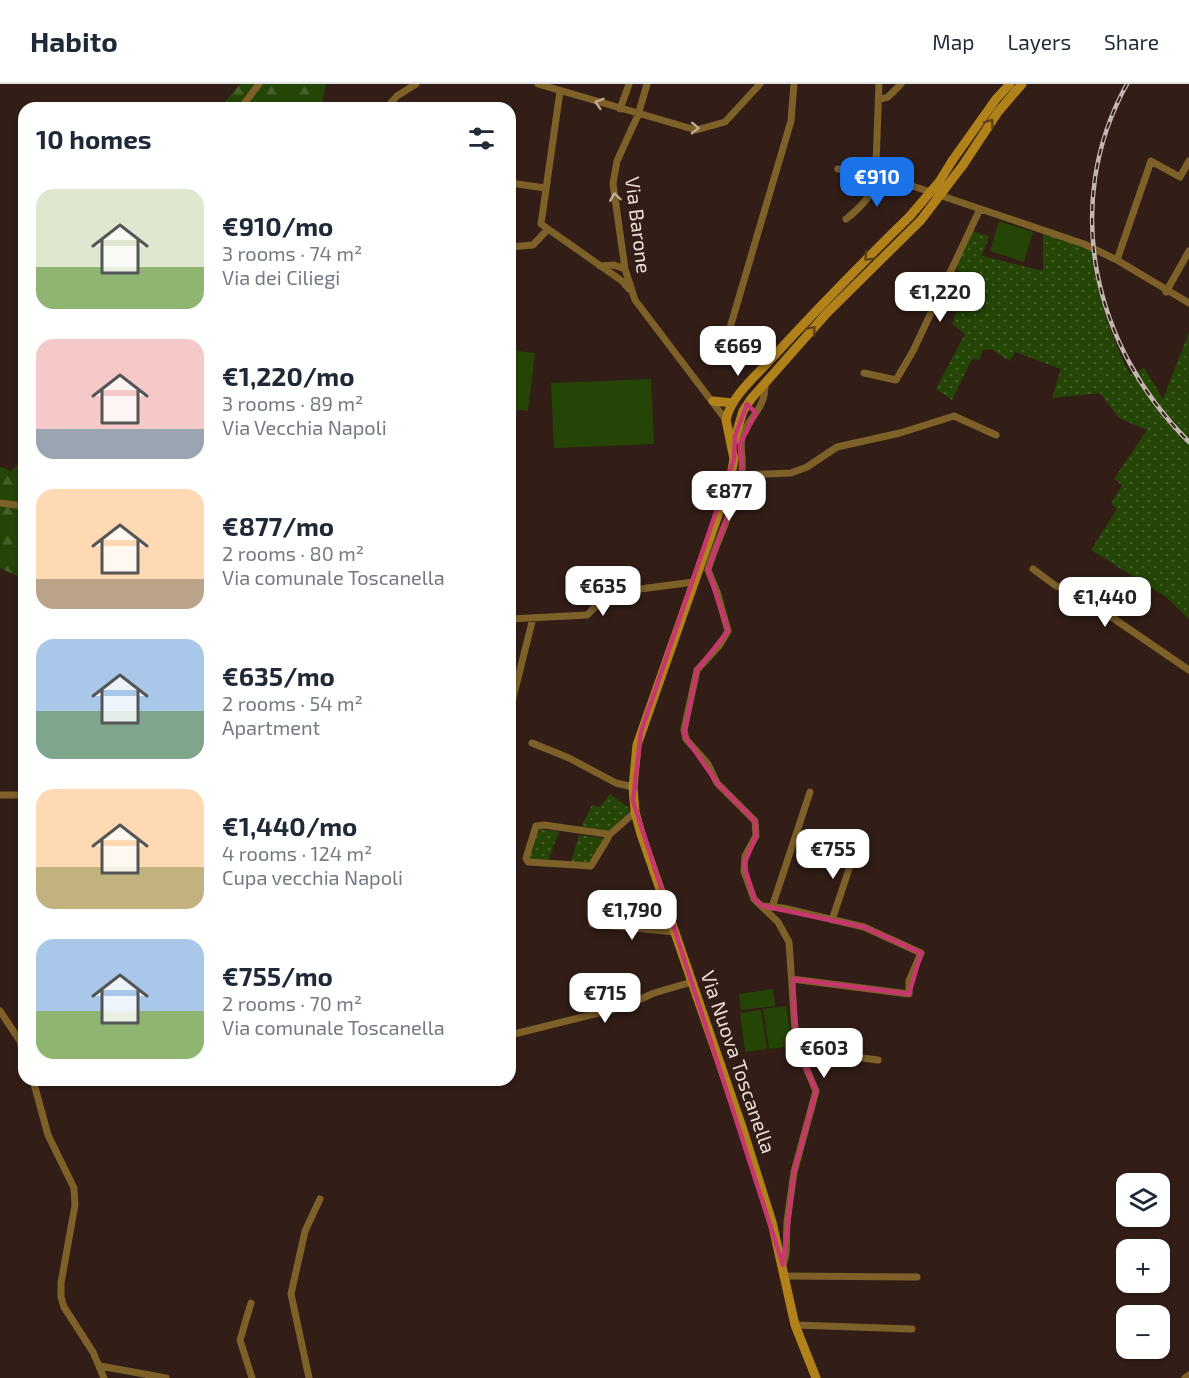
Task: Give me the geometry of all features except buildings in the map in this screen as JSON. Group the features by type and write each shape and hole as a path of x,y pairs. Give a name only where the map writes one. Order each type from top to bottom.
{"main road":[{"path":"726,420 733,403 819,306 910,216 939,182 990,108 1010,84"},
{"path":"726,420 735,418 827,313 921,220 963,165 998,112 1022,84"},
{"path":"713,401 733,403"},
{"name":"Via Nuova Toscanella","path":"745,407 735,436 730,480 641,732 634,762 633,787 635,812 746,1139 783,1265 795,1325 816,1378"},
{"name":"Via Nuova Toscanella","path":"726,420 733,449"}],"street":[{"path":"246,102 259,84"},
{"path":"392,102 416,84"},
{"path":"538,84 638,115 696,130 725,122 760,84"},
{"path":"620,109 629,84"},
{"name":"Via Barone","path":"647,84 638,115 614,171 613,184 625,269 631,290 638,303 726,420"},
{"path":"724,348 791,121 794,84"},
{"path":"846,219 872,194 880,175 876,164 879,84"},
{"path":"878,100 888,97 901,84"},
{"path":"560,92 540,219 547,230 609,272 631,290"},
{"path":"1117,260 1151,161 1180,177 1189,161"},
{"path":"838,169 880,175 1084,244 1117,260 1166,292 1189,303"},
{"path":"516,184 545,188"},
{"path":"864,373 896,380 913,351 980,209"},
{"path":"516,246 532,245 547,230"},
{"path":"1166,292 1189,251"},
{"path":"614,265 623,255"},
{"path":"600,266 614,265 625,269 622,273 609,272"},
{"path":"765,383 765,397 745,428 740,444 744,460 742,474 708,570 728,630 719,646 697,670 684,730 686,740 708,764 717,783 756,821 756,836 745,856 744,871 754,899 778,922 789,942 799,1050 816,1091 794,1172 783,1265"},
{"path":"745,407 756,413"},
{"path":"742,474 791,473 807,467 837,447 900,433 954,416 996,435"},
{"path":"0,503 18,505"},
{"path":"1033,569 1056,586 1072,590 1189,670"},
{"path":"516,619 587,615 609,593 694,582"},
{"path":"516,686 533,618"},
{"path":"532,743 569,758 616,783 633,787"},
{"path":"772,907 810,792"},
{"path":"0,795 18,795"},
{"path":"608,836 540,825 537,826 526,861 591,866 608,836 635,812"},
{"path":"832,920 856,848"},
{"path":"763,906 864,927 921,953 909,981 909,994 792,979"},
{"path":"592,924 675,932"},
{"path":"516,1034 623,1007 654,993 692,982"},
{"path":"0,1011 18,1038"},
{"path":"799,1050 878,1060"},
{"path":"35,1086 48,1135 74,1188 75,1205 61,1283 61,1296 64,1307 100,1366 104,1378"},
{"path":"309,1378 291,1294 305,1231 320,1199"},
{"path":"785,1276 917,1277"},
{"path":"250,1303 240,1340 252,1378"},
{"path":"795,1325 912,1329"},
{"path":"100,1366 166,1378"},
{"path":"1185,1378 1189,1375"}],"highlighted area":[{"path":"747,404 756,413 740,444 742,475 708,570 728,631 697,670 684,735 717,783 755,821 756,836 744,864 754,899 763,906 864,927 921,953 909,994 793,979 796,1044 816,1091 794,1172 783,1265 633,801 641,732 734,459 735,436"}],"green space":[{"path":"240,84 326,84 322,102 225,102"},
{"path":"999,221 1033,232 1024,262 990,251"},
{"path":"972,231 989,236 982,256 1043,271 1043,232 1091,250 1105,314 1130,375 1144,368 1163,399 1189,332 1189,619 1166,597 1091,550 1117,509 1111,504 1122,485 1114,479 1147,430 1119,418 1100,393 1052,398 1061,369 1015,352 1010,361 990,349 983,350 979,360 972,359 952,400 936,389 965,334 952,324 970,275 955,269"},
{"path":"516,351 535,353 528,411 516,410"},
{"path":"651,379 654,444 554,448 551,383"},
{"path":"18,464 18,576 0,568 0,467 11,471"},
{"path":"610,794 628,807 629,812 609,831 581,827 592,805 600,807"},
{"path":"539,829 559,832 548,861 529,859"},
{"path":"579,835 606,839 592,863 571,862"},
{"path":"773,989 775,1006 741,1010 739,994"},
{"path":"786,1006 792,1046 769,1049 763,1009"},
{"path":"761,1010 767,1049 745,1052 740,1013"}],"railway":[{"path":"1127,84 1107,130 1095,178 1092,226 1097,273 1110,319 1130,363 1156,405 1189,442"}]}
